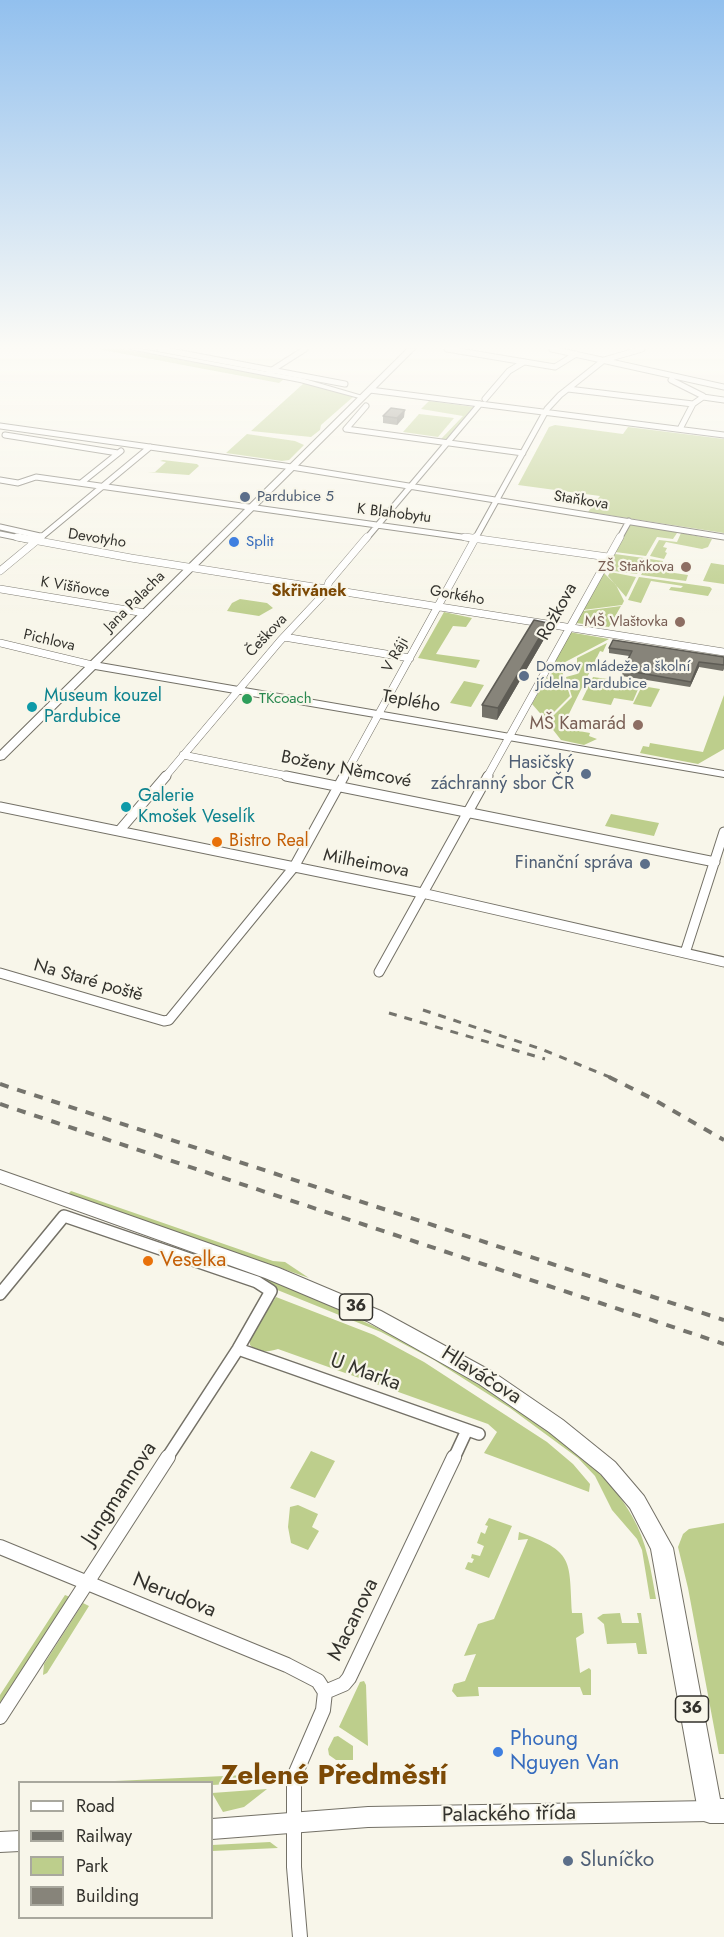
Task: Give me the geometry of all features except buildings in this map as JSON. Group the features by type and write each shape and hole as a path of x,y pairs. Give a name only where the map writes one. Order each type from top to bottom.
{"main road":[{"name":"Jana Palacha","path":"0,757 319,439"},
{"name":"Teplého","path":"93,665 724,774"},
{"name":"Hlaváčova","path":"0,1176 272,1273 374,1316 486,1378 556,1426 608,1468 637,1502 662,1548 717,1811"}],"street":[{"path":"26,439 118,453"},
{"name":"Staňkova","path":"97,439 411,485 724,537"},
{"path":"421,439 523,453"},
{"name":"Češkova","path":"119,831 450,439"},
{"name":"V Ráji","path":"166,1021 294,867 531,439"},
{"path":"81,483 129,444"},
{"path":"0,571 150,447"},
{"path":"101,466 123,470"},
{"name":"K Blahobytu","path":"0,480 18,483 31,477 39,477 608,557"},
{"name":"Rožkova","path":"379,972 568,627 629,521"},
{"path":"0,527 40,536"},
{"name":"Devotyho","path":"0,534 33,543 191,567"},
{"name":"Gorkého","path":"191,567 722,652"},
{"name":"K Višňovce","path":"0,589 145,613"},
{"path":"284,637 410,658"},
{"name":"Pichlova","path":"0,644 93,665"},
{"name":"Boženy Němcové","path":"183,755 468,810 715,862"},
{"name":"Milheimova","path":"0,807 422,893 724,962"},
{"path":"685,953 724,832"},
{"name":"Na Staré poště","path":"0,973 166,1021"},
{"name":"Jungmannova","path":"0,1294 64,1216 257,1282 271,1291 238,1349 0,1717"},
{"name":"U Marka","path":"238,1349 473,1432"},
{"name":"Macanova","path":"325,1692 337,1688 349,1678 473,1432"},
{"name":"Nerudova","path":"0,1547 311,1676 325,1692"},
{"path":"300,1937 293,1823 296,1769 323,1710 325,1692"},
{"name":"Palackého třída","path":"213,1828 368,1817 717,1811"},
{"path":"0,1842 18,1841"}],"green space":[{"path":"241,439 284,439 304,445 289,460 282,461 226,453"},
{"path":"542,439 724,439 724,533 588,512 600,496 518,485"},
{"path":"160,461 199,466 189,475 148,472 155,472 166,462"},
{"path":"629,524 677,533 673,539 657,537 646,556 615,552"},
{"path":"681,533 712,539 708,547 702,549 666,542 663,547 667,548 664,559 650,556 659,540 677,542"},
{"path":"615,554 645,559 637,574 606,570"},
{"path":"650,559 663,561 661,565 650,564 647,569 688,575 686,581 641,575"},
{"path":"711,563 724,565 724,584 703,581"},
{"path":"610,572 636,577 626,597 608,576"},
{"path":"604,573 616,585 624,601 622,605 583,610"},
{"path":"639,577 712,589 708,596 669,590 671,587 681,588 683,586 651,581 641,603 628,600"},
{"path":"240,599 267,603 273,608 259,616 227,611 232,603"},
{"path":"621,606 609,627 576,623 583,611"},
{"path":"444,612 472,618 466,627 453,626 436,654 480,660 476,668 418,658"},
{"path":"569,632 609,639 550,670"},
{"path":"607,643 603,652 600,651 562,728 590,733 589,736 597,739 584,745 561,740 547,722 572,697 566,677 577,674 577,658"},
{"path":"556,669 562,671 570,696 546,720 532,704 546,679"},
{"path":"593,677 622,681 621,684 639,687 633,701 614,698 611,705 582,700"},
{"path":"464,681 484,685 471,707 450,703"},
{"path":"642,686 660,689 651,707 633,704"},
{"path":"724,695 724,749 698,764 640,753 643,746 649,747 650,743 703,752"},
{"path":"611,814 659,823 654,836 605,826"},
{"path":"71,1191 273,1261 285,1262 309,1278 68,1194"},
{"path":"264,1278 337,1309 443,1362 510,1404 581,1457 604,1478 624,1502 632,1516 645,1546 656,1599 650,1599 642,1550 637,1539 612,1510 595,1476 578,1458 510,1408 434,1360 381,1332 275,1289"},
{"path":"276,1297 374,1335 424,1362 547,1442 573,1464 590,1484 589,1492 484,1453 497,1432 488,1424 278,1349 263,1352 253,1348 250,1345 250,1336"},
{"path":"311,1451 335,1461 315,1498 290,1488"},
{"path":"298,1505 318,1514 312,1527 319,1531 308,1550 291,1543 288,1527 290,1507"},
{"path":"489,1518 512,1526 489,1578 465,1569 468,1562 472,1563 474,1559 471,1558 472,1554 480,1556 484,1546 477,1543 481,1532 485,1534 488,1526 485,1525"},
{"path":"724,1523 724,1754 719,1754 688,1588 678,1547 683,1534 689,1529"},
{"path":"519,1532 550,1545 565,1559 570,1580 572,1613 582,1613 584,1633 576,1638 580,1673 589,1668 591,1670 591,1695 583,1695 580,1687 478,1687 479,1696 457,1697 452,1691 454,1684 465,1681 476,1654 464,1656 478,1624 494,1619 528,1539 518,1540"},
{"path":"65,1595 70,1597 0,1706 0,1695"},
{"path":"83,1603 89,1606 47,1673 43,1675 44,1664"},
{"path":"620,1613 622,1623 639,1623 637,1613 641,1613 647,1654 638,1654 636,1643 607,1644 604,1624 597,1618 603,1614"},
{"path":"364,1681 368,1746 339,1727 360,1682"},
{"path":"338,1736 353,1746 353,1760 336,1760 329,1755 328,1749 334,1737"},
{"path":"268,1774 268,1782 213,1785 213,1781 115,1781"},
{"path":"267,1789 244,1807 223,1812 213,1793"},
{"path":"270,1842 278,1848 213,1851 213,1845"}],"railway":[{"path":"423,1010 541,1049 612,1078"},
{"path":"389,1013 545,1059"},
{"path":"609,1077 724,1140"},
{"path":"0,1084 724,1320"},
{"path":"0,1104 724,1344"}],"place":[{"name":"Pardubice 5","path":"245,497"},
{"name":"Split","path":"234,542"},
{"name":"ZŠ Staňkova","path":"686,567"},
{"name":"MŠ Vlaštovka","path":"680,622"},
{"name":"Domov mládeže a školní jídelna Pardubice","path":"524,676"},
{"name":"TKcoach","path":"247,699"},
{"name":"Museum kouzel Pardubice","path":"32,707"},
{"name":"MŠ Kamarád","path":"638,725"},
{"name":"Hasičský záchranný sbor ČR","path":"586,774"},
{"name":"Galerie Kmošek Veselík","path":"126,807"},
{"name":"Bistro Real","path":"217,842"},
{"name":"Finanční správa","path":"645,864"},
{"name":"Veselka","path":"148,1261"},
{"name":"Phoung Nguyen Van","path":"498,1752"},
{"name":"Sluníčko","path":"568,1861"}],"district":[{"name":"Skřivánek","path":"309,592"},
{"name":"Zelené Předměstí","path":"334,1777"}]}
